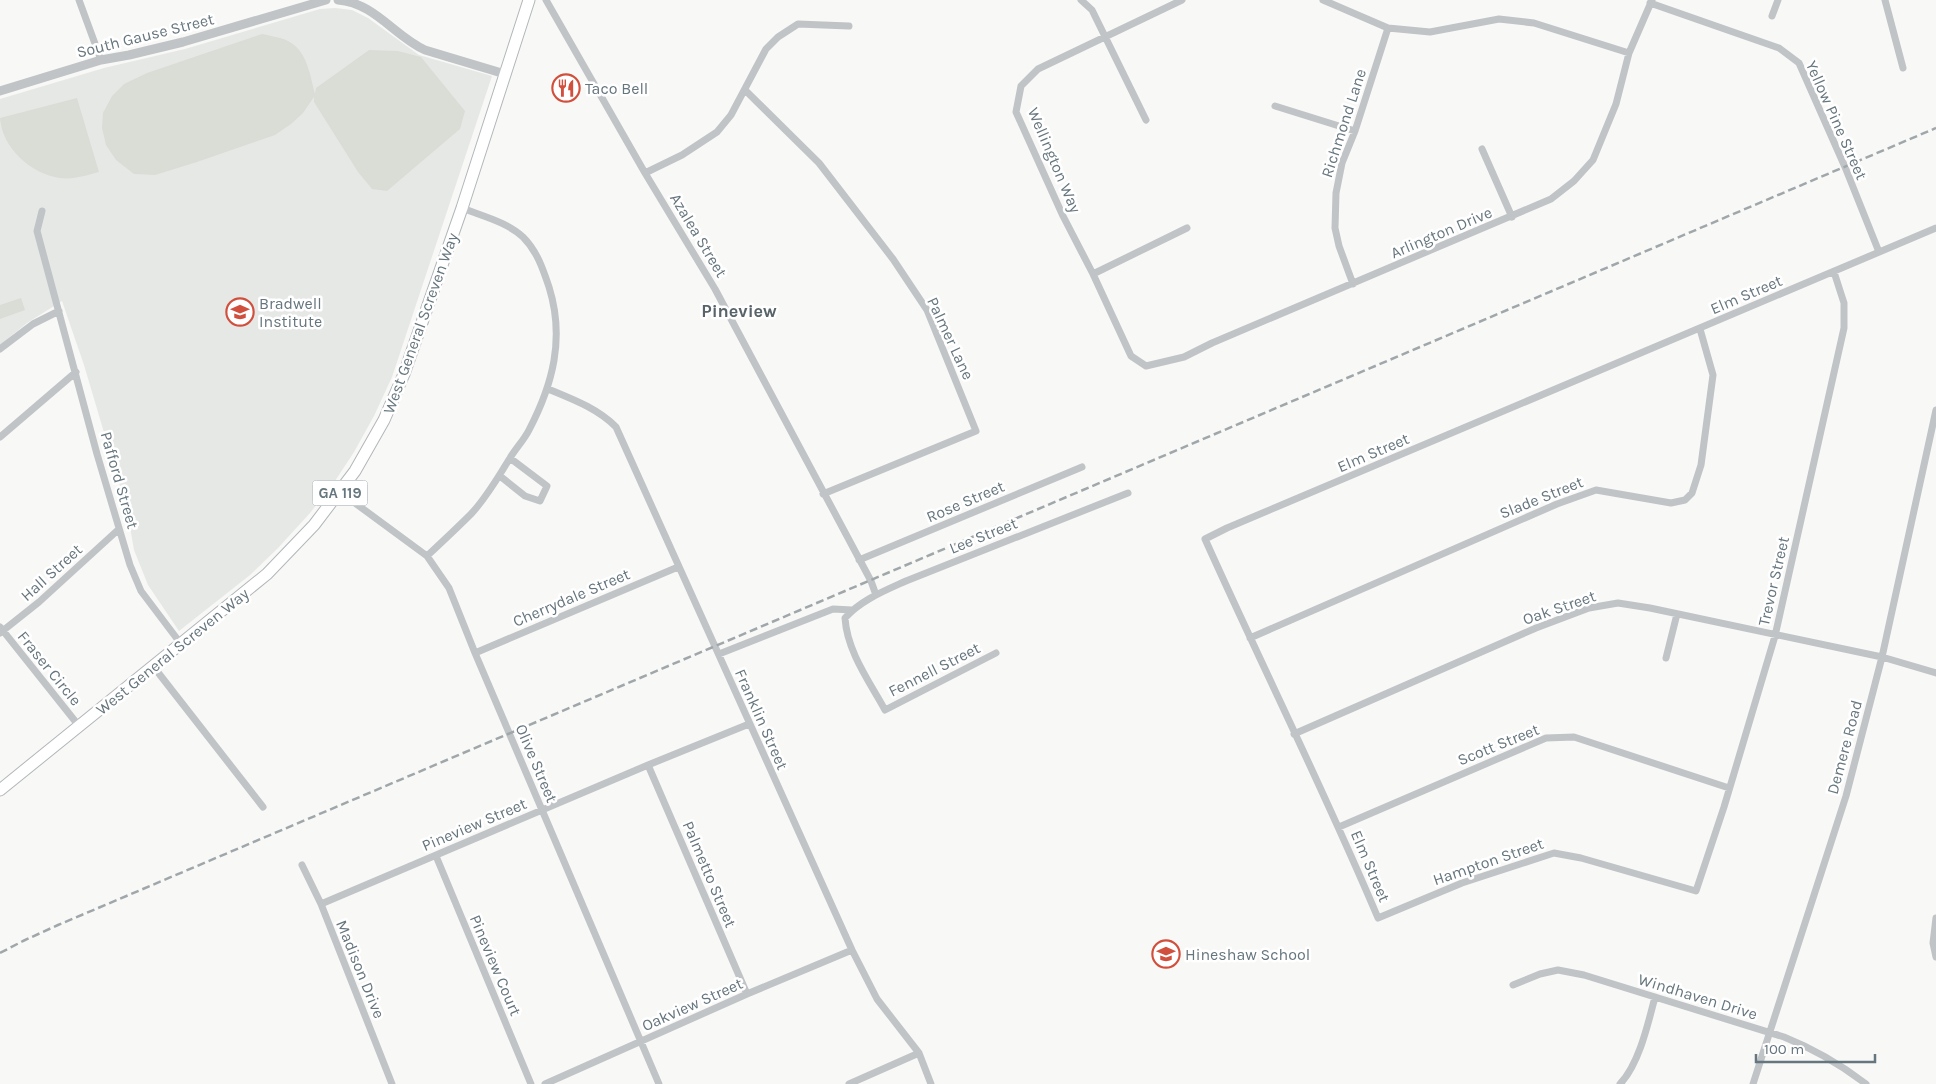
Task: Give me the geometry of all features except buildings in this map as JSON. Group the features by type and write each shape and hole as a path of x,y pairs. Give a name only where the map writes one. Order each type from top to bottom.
{"main road":[{"name":"West General Screven Way","path":"0,790 267,574 310,530 340,492 375,437 398,390 462,208 529,0"}],"street":[{"path":"80,0 100,60"},
{"name":"South Gause Street","path":"0,91 100,60 183,42 326,0"},
{"path":"338,0 358,4 369,10 413,44 425,50 505,74"},
{"name":"Azalea Street","path":"546,0 645,174 716,289 823,494 871,581 876,595"},
{"path":"1081,0 1092,10 1146,120"},
{"name":"Wellington Way","path":"1131,356 1094,274 1063,216 1016,112 1021,86 1038,69 1182,0"},
{"path":"1323,0 1388,28 1430,32 1499,19 1534,23 1628,53"},
{"path":"1772,16 1778,0"},
{"path":"1885,0 1903,68"},
{"name":"Arlington Drive","path":"1131,356 1146,366 1184,357 1212,343 1552,199 1574,181 1593,160 1616,104 1628,53 1651,2"},
{"name":"Yellow Pine Street","path":"1651,2 1779,48 1799,63 1845,167 1879,252"},
{"path":"645,174 682,156 716,132 732,115 766,49 778,37 798,24 849,26"},
{"name":"Richmond Lane","path":"1352,284 1335,228 1336,193 1342,163 1355,131 1388,28"},
{"name":"Palmer Lane","path":"746,91 819,163 893,259 927,310 976,431 823,494"},
{"path":"1275,106 1355,131"},
{"path":"1482,149 1512,217"},
{"path":"427,556 472,513 500,476 529,431 548,388 556,350 557,325 553,299 540,261 529,244 515,231 462,208"},
{"name":"Pafford Street","path":"42,211 37,231 97,454 130,565 141,591 181,644"},
{"path":"1094,274 1187,228"},
{"name":"Elm Street","path":"1378,918 1340,827 1294,734 1205,539 1936,228"},
{"name":"Trevor Street","path":"1696,891 1775,636 1844,328 1844,303 1834,272"},
{"path":"0,349 34,324 59,311"},
{"name":"Slade Street","path":"1250,638 1557,504 1596,490 1671,503 1685,500 1692,493 1701,465 1713,375 1700,328"},
{"path":"0,437 76,372"},
{"name":"Franklin Street","path":"548,388 594,410 607,418 616,427 852,950 877,999 919,1053 932,1084"},
{"name":"Demere Road","path":"1753,1084 1768,1032 1800,941 1846,796 1882,658 1936,410"},
{"path":"500,476 525,496 540,501 546,486 510,458"},
{"name":"Rose Street","path":"859,560 1082,467"},
{"name":"Olive Street","path":"340,492 427,556 449,588 659,1084"},
{"name":"Lee Street","path":"718,654 833,609 852,610 906,580 1128,493"},
{"name":"Hall Street","path":"1,631 47,596 119,529"},
{"name":"Cherrydale Street","path":"475,653 678,566"},
{"name":"Oak Street","path":"1294,734 1536,628 1589,608 1618,603 1882,658 1936,673"},
{"name":"Fennell Street","path":"852,610 845,618 846,632 858,662 885,710 996,653"},
{"path":"1666,658 1677,614"},
{"name":"Fraser Circle","path":"1,631 79,726"},
{"path":"153,666 263,807"},
{"name":"Pineview Street","path":"321,904 648,764 749,724"},
{"name":"Scott Street","path":"1340,827 1546,738 1574,737 1729,788"},
{"name":"Palmetto Street","path":"648,764 747,994"},
{"name":"Hampton Street","path":"1378,918 1462,883 1554,853 1581,858 1696,891"},
{"name":"Pineview Court","path":"436,856 531,1084"},
{"name":"Madison Drive","path":"302,865 321,904 390,1083"},
{"path":"1936,918 1933,943 1936,957"},
{"name":"Oakview Street","path":"545,1084 747,994 852,950"},
{"name":"Windhaven Drive","path":"1513,985 1540,974 1558,970 1584,975 1655,998 1710,1013 1808,1047 1840,1065 1866,1084"},
{"path":"1620,1084 1633,1063 1640,1046 1655,998"},
{"path":"849,1084 919,1053"}],"shaded area":[{"name":"Bradwell Institute","path":"320,9 352,10 368,18 419,55 492,76 392,377 374,416 354,452 335,481 310,513 278,548 250,575 179,631 148,585 134,550 127,510 84,365 62,301 27,323 0,345 0,99 104,68 185,49"},
{"path":"262,34 286,40 299,50 309,71 315,94 316,88 369,50 398,51 421,57 465,111 460,129 387,191 372,189 358,172 314,102 314,97 303,113 275,135 197,162 155,175 134,174 116,160 106,145 102,128 103,113 112,96 124,84 147,73"},
{"path":"77,98 99,172 75,178 49,176 29,165 12,149 2,129 0,118"},
{"path":"21,298 25,310 0,319 0,305"}],"railway":[{"path":"0,953 58,925 1936,128"}],"place":[{"name":"Taco Bell","path":"566,88"},
{"name":"Bradwell Institute","path":"240,312"},
{"name":"Hineshaw School","path":"1166,954"}],"district":[{"name":"Pineview","path":"739,311"}]}
